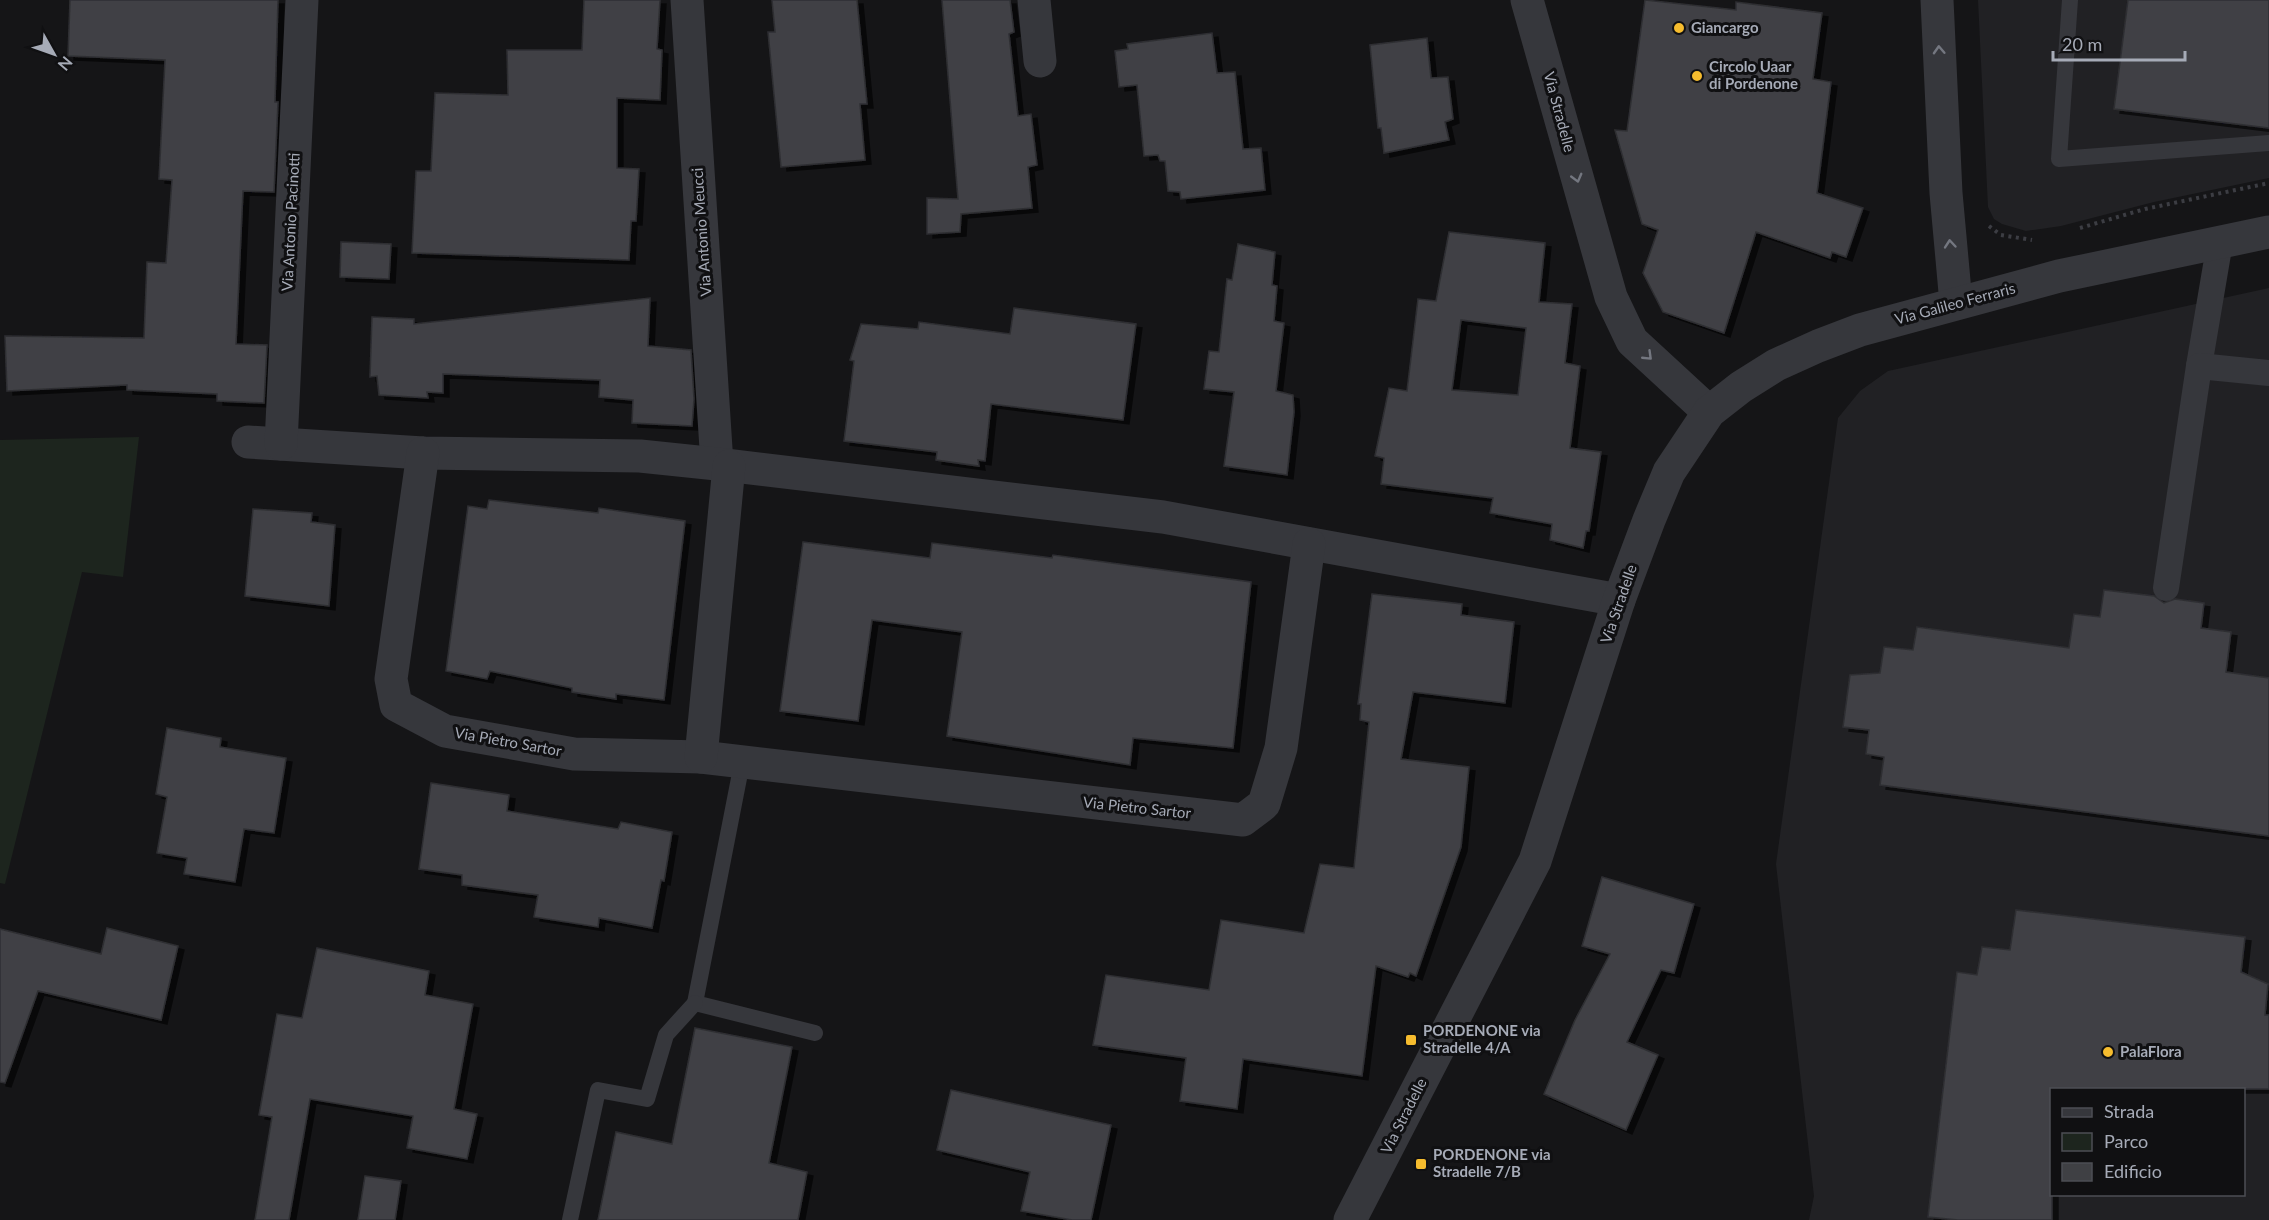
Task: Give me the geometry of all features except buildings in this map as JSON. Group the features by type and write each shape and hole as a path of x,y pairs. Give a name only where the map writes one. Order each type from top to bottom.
{"street":[{"name":"Via Antonio Pacinotti","path":"281,444 302,0"},
{"name":"Via Antonio Meucci","path":"687,0 723,465"},
{"path":"1034,0 1040,61"},
{"name":"Via Stradelle","path":"1350,1220 1535,861 1619,600 1669,472 1709,412 1632,341 1611,297 1527,0"},
{"path":"1937,0 1946,193 1956,303"},
{"name":"Via Galileo Ferraris","path":"1709,412 1741,387 1767,371 1818,346 1860,330 2059,276 2269,232"},
{"path":"2166,588 2220,242"},
{"path":"2199,366 2269,374"},
{"path":"248,442 423,453 640,456 723,465 1163,517 1619,600"},
{"name":"Via Pietro Sartor","path":"423,453 391,679 396,705 445,731 574,754 701,757 1243,820 1264,804 1281,748 1310,544"},
{"path":"701,757 723,465"}],"lane":[{"path":"2070,0 2059,159 2269,143"},
{"path":"570,1220 598,1090 647,1100 666,1035 695,1003 742,763"},
{"path":"695,1003 815,1033"}],"shaded area":[{"path":"1978,0 2269,0 2269,178 2154,202 2061,226 2026,231 2002,224 1994,219 1988,207"},
{"path":"2269,288 2269,1220 1809,1220 1814,1196 1776,864 1838,418 1860,391 1888,371"}],"green space":[{"path":"139,437 123,577 82,572 5,884 0,883 0,440"}],"place":[{"name":"Giancargo","path":"1679,28"},
{"name":"Circolo Uaar di Pordenone","path":"1697,76"},
{"name":"PORDENONE via Stradelle 4/A","path":"1411,1040"},
{"name":"PalaFlora","path":"2108,1052"},
{"name":"PORDENONE via Stradelle 7/B","path":"1421,1164"}]}
